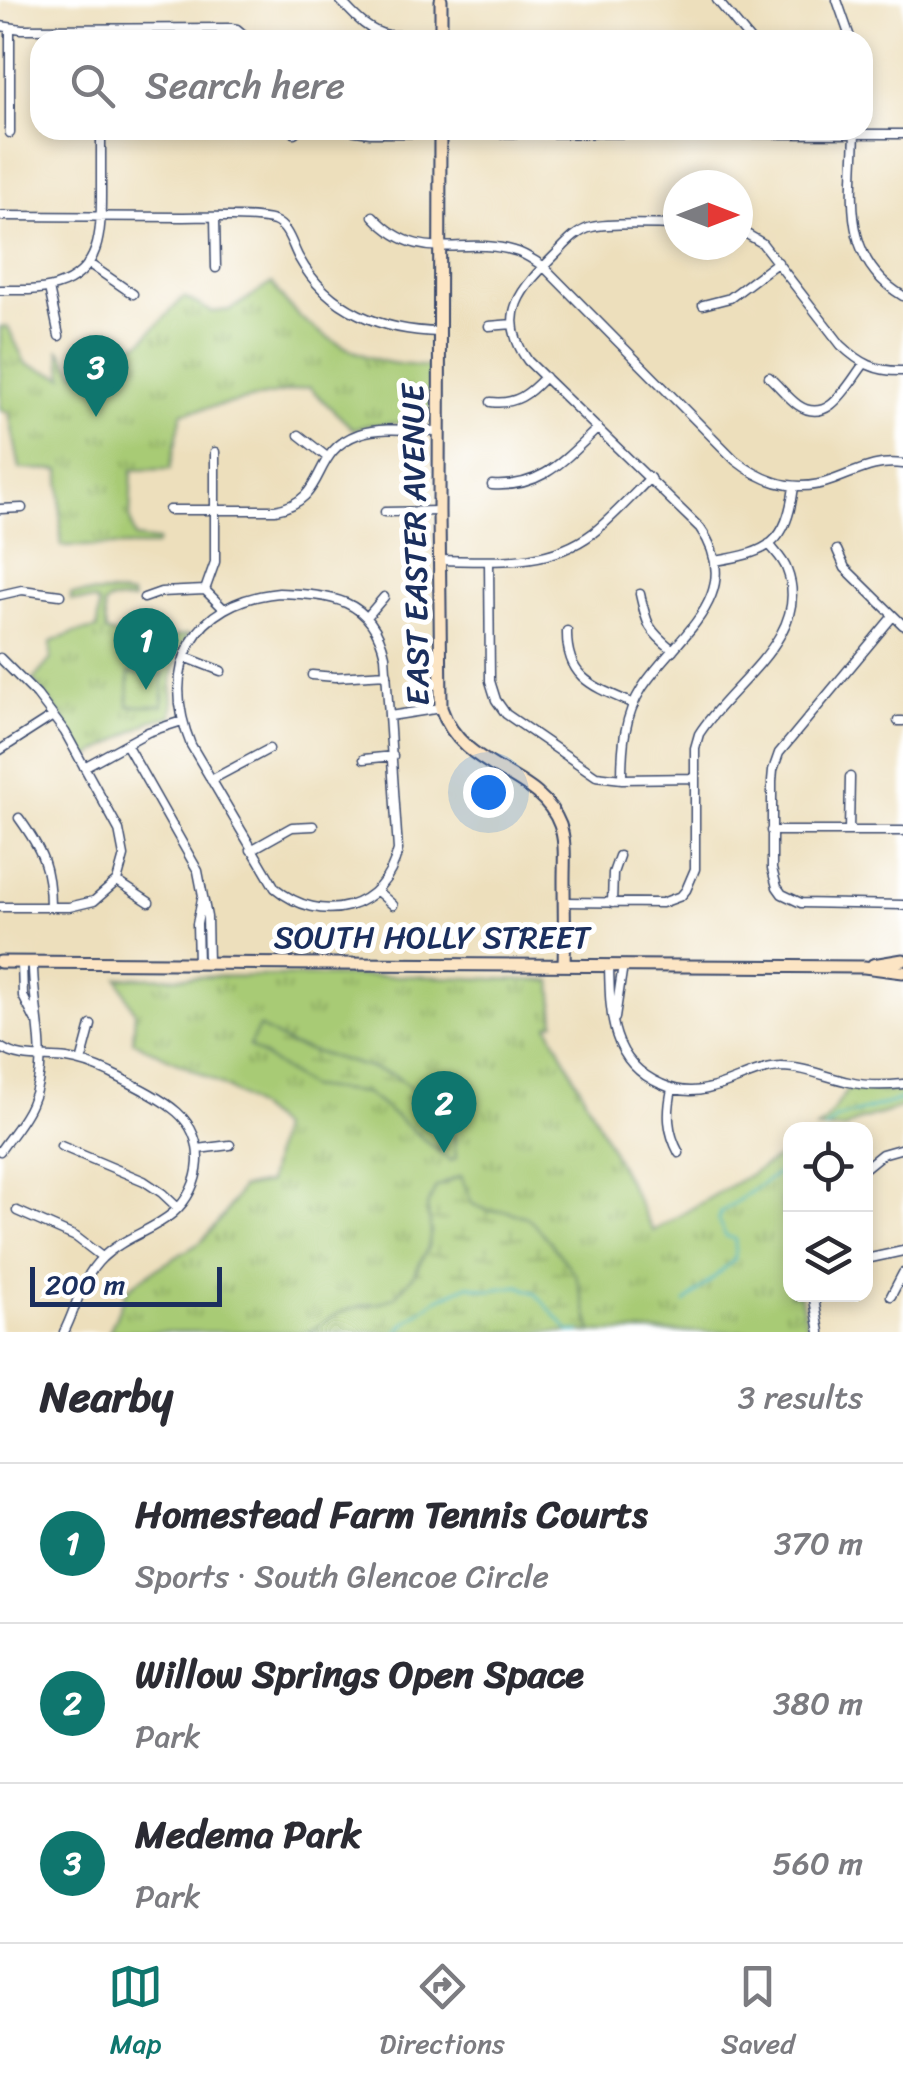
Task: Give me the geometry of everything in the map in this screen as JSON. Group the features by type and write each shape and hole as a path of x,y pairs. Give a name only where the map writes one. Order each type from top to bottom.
{"street":[{"path":"340,0 374,30"},
{"path":"441,0 441,30"},
{"path":"717,0 742,30"},
{"path":"837,0 848,30"},
{"path":"10,133 5,27 238,30"},
{"path":"873,133 903,134"},
{"path":"0,290 49,288 72,279 88,263 98,244 101,216 101,140"},
{"name":"EAST EASTER AVENUE","path":"440,140 441,708 460,742 531,789 554,813 563,835 564,965"},
{"path":"855,140 856,238 871,268 903,296"},
{"path":"0,216 215,216 277,223 287,232 304,266 318,283 354,313 376,324 440,332"},
{"path":"215,216 216,268"},
{"path":"374,216 386,230 409,243 504,248 543,266 735,460 765,480 794,487 820,484 874,464 903,464"},
{"path":"622,779 625,731 634,704 644,685 706,610 713,593 716,560 700,528 522,354 513,324 527,282 574,236 590,227 663,225"},
{"path":"753,237 762,242 841,345 864,364 879,370 903,371"},
{"path":"703,306 730,298 778,262"},
{"path":"88,263 133,294"},
{"path":"49,288 59,336"},
{"path":"489,326 513,324"},
{"path":"770,377 798,404 821,410 837,402 864,364"},
{"path":"491,402 503,404 523,398 545,377"},
{"path":"492,485 515,485 546,474 598,428"},
{"path":"169,510 274,510 294,506 309,493 327,458 345,441 368,432 440,431"},
{"path":"299,434 327,458"},
{"path":"205,590 214,562 215,452"},
{"path":"441,560 536,558 572,546 604,524 650,478"},
{"path":"716,560 746,556 769,544 784,528 794,487"},
{"path":"0,509 22,508"},
{"path":"385,512 439,511"},
{"path":"564,902 662,903 686,890 695,868 695,748 702,728 780,638 788,621 792,602 789,576 784,562 769,544"},
{"path":"837,550 845,568 903,625"},
{"path":"490,561 490,681 496,700 513,720 588,773 603,778 695,778"},
{"path":"0,595 22,590 60,596"},
{"path":"144,598 161,592 205,590 223,608"},
{"path":"264,594 320,594 343,601 367,617 379,635 387,674 398,850 393,866 376,890 348,907 310,908 275,888 182,722 178,686 185,658 196,634 223,608 264,594"},
{"path":"640,594 651,631 673,650"},
{"path":"367,617 384,597"},
{"path":"893,616 779,754 773,770 771,831 774,878 777,887 790,899 812,904 903,904"},
{"path":"567,631 567,654 579,674 609,694 634,704"},
{"path":"0,658 54,716 121,834 124,856 116,882 94,901 78,906 0,907"},
{"path":"185,658 221,671"},
{"path":"312,675 387,674"},
{"path":"390,716 441,708"},
{"path":"0,750 54,716"},
{"path":"84,768 157,728 182,722"},
{"path":"126,744 200,879 207,922 203,963"},
{"path":"212,780 269,749"},
{"path":"364,759 393,756"},
{"path":"849,832 850,777"},
{"path":"19,818 45,861 50,907"},
{"path":"251,850 292,827 313,826"},
{"path":"771,831 903,832"},
{"path":"612,903 613,873 619,856"},
{"path":"116,882 149,902"},
{"path":"376,890 393,905"},
{"name":"SOUTH HOLLY STREET","path":"864,967 903,960"},
{"name":"SOUTH HOLLY STREET","path":"0,962 864,967 903,972"},
{"path":"1,1147 32,1100 40,1072 27,962"},
{"path":"609,965 618,1044 628,1060 650,1079 672,1089 712,1088 778,1067 850,1083 903,1084"},
{"path":"614,1022 624,966"},
{"path":"81,1062 91,1025"},
{"path":"0,1047 19,1056 81,1062 116,1076 177,1112 189,1127 198,1149 194,1185 178,1208 102,1258 84,1282 64,1332"},
{"path":"672,1089 668,1120 679,1154"},
{"path":"198,1149 230,1145"},
{"path":"61,1146 144,1181 178,1208"},
{"path":"873,1161 882,1154 903,1148"},
{"path":"17,1210 76,1237 102,1258"},
{"path":"873,1258 903,1251"},
{"path":"892,1296 903,1273"},
{"path":"814,1302 820,1332"}],"green space":[{"path":"272,283 305,321 350,350 382,361 430,367 431,421 353,429 309,387 182,413 170,469 132,470 130,518 135,538 158,541 156,546 61,546 60,470 20,469 9,413 0,410 0,327 8,327 26,364 64,377 59,349 76,373 142,341 184,297 212,312 230,310"},
{"path":"71,594 132,596 133,600 108,601 104,606 106,632 144,644 188,634 173,676 172,716 151,721 89,757 33,680 51,659 51,642 97,629 99,605 95,601 71,600"},
{"path":"129,673 163,674 163,706 128,706"},
{"path":"409,976 552,981 555,1022 548,1025 653,1231 783,1155 783,1302 802,1302 808,1332 109,1332 127,1290 201,1242 241,1188 268,1183 279,1128 230,1089 133,1041 135,1013 118,978"},
{"path":"259,1027 291,1045 394,1075 430,1103 453,1130 456,1158 451,1161 366,1093 309,1087 249,1046"},
{"path":"847,1090 903,1092 903,1107 857,1122 826,1122"},
{"path":"461,1176 472,1204 527,1217 545,1236 576,1275 592,1332 308,1332 339,1313 394,1297 414,1275 428,1247 431,1231 427,1206 436,1187"}],"waterway":[{"path":"832,1122 903,1099"},
{"path":"685,1303 735,1259 735,1239 726,1236 718,1221 721,1212 783,1170"},
{"path":"397,1332 438,1299 468,1285 489,1290 519,1286 535,1293 570,1332 580,1332"}],"place":[{"name":"Medema Park","path":"96,417"},
{"name":"Homestead Farm Tennis Courts","path":"146,690"},
{"name":"Willow Springs Open Space","path":"444,1153"}]}
